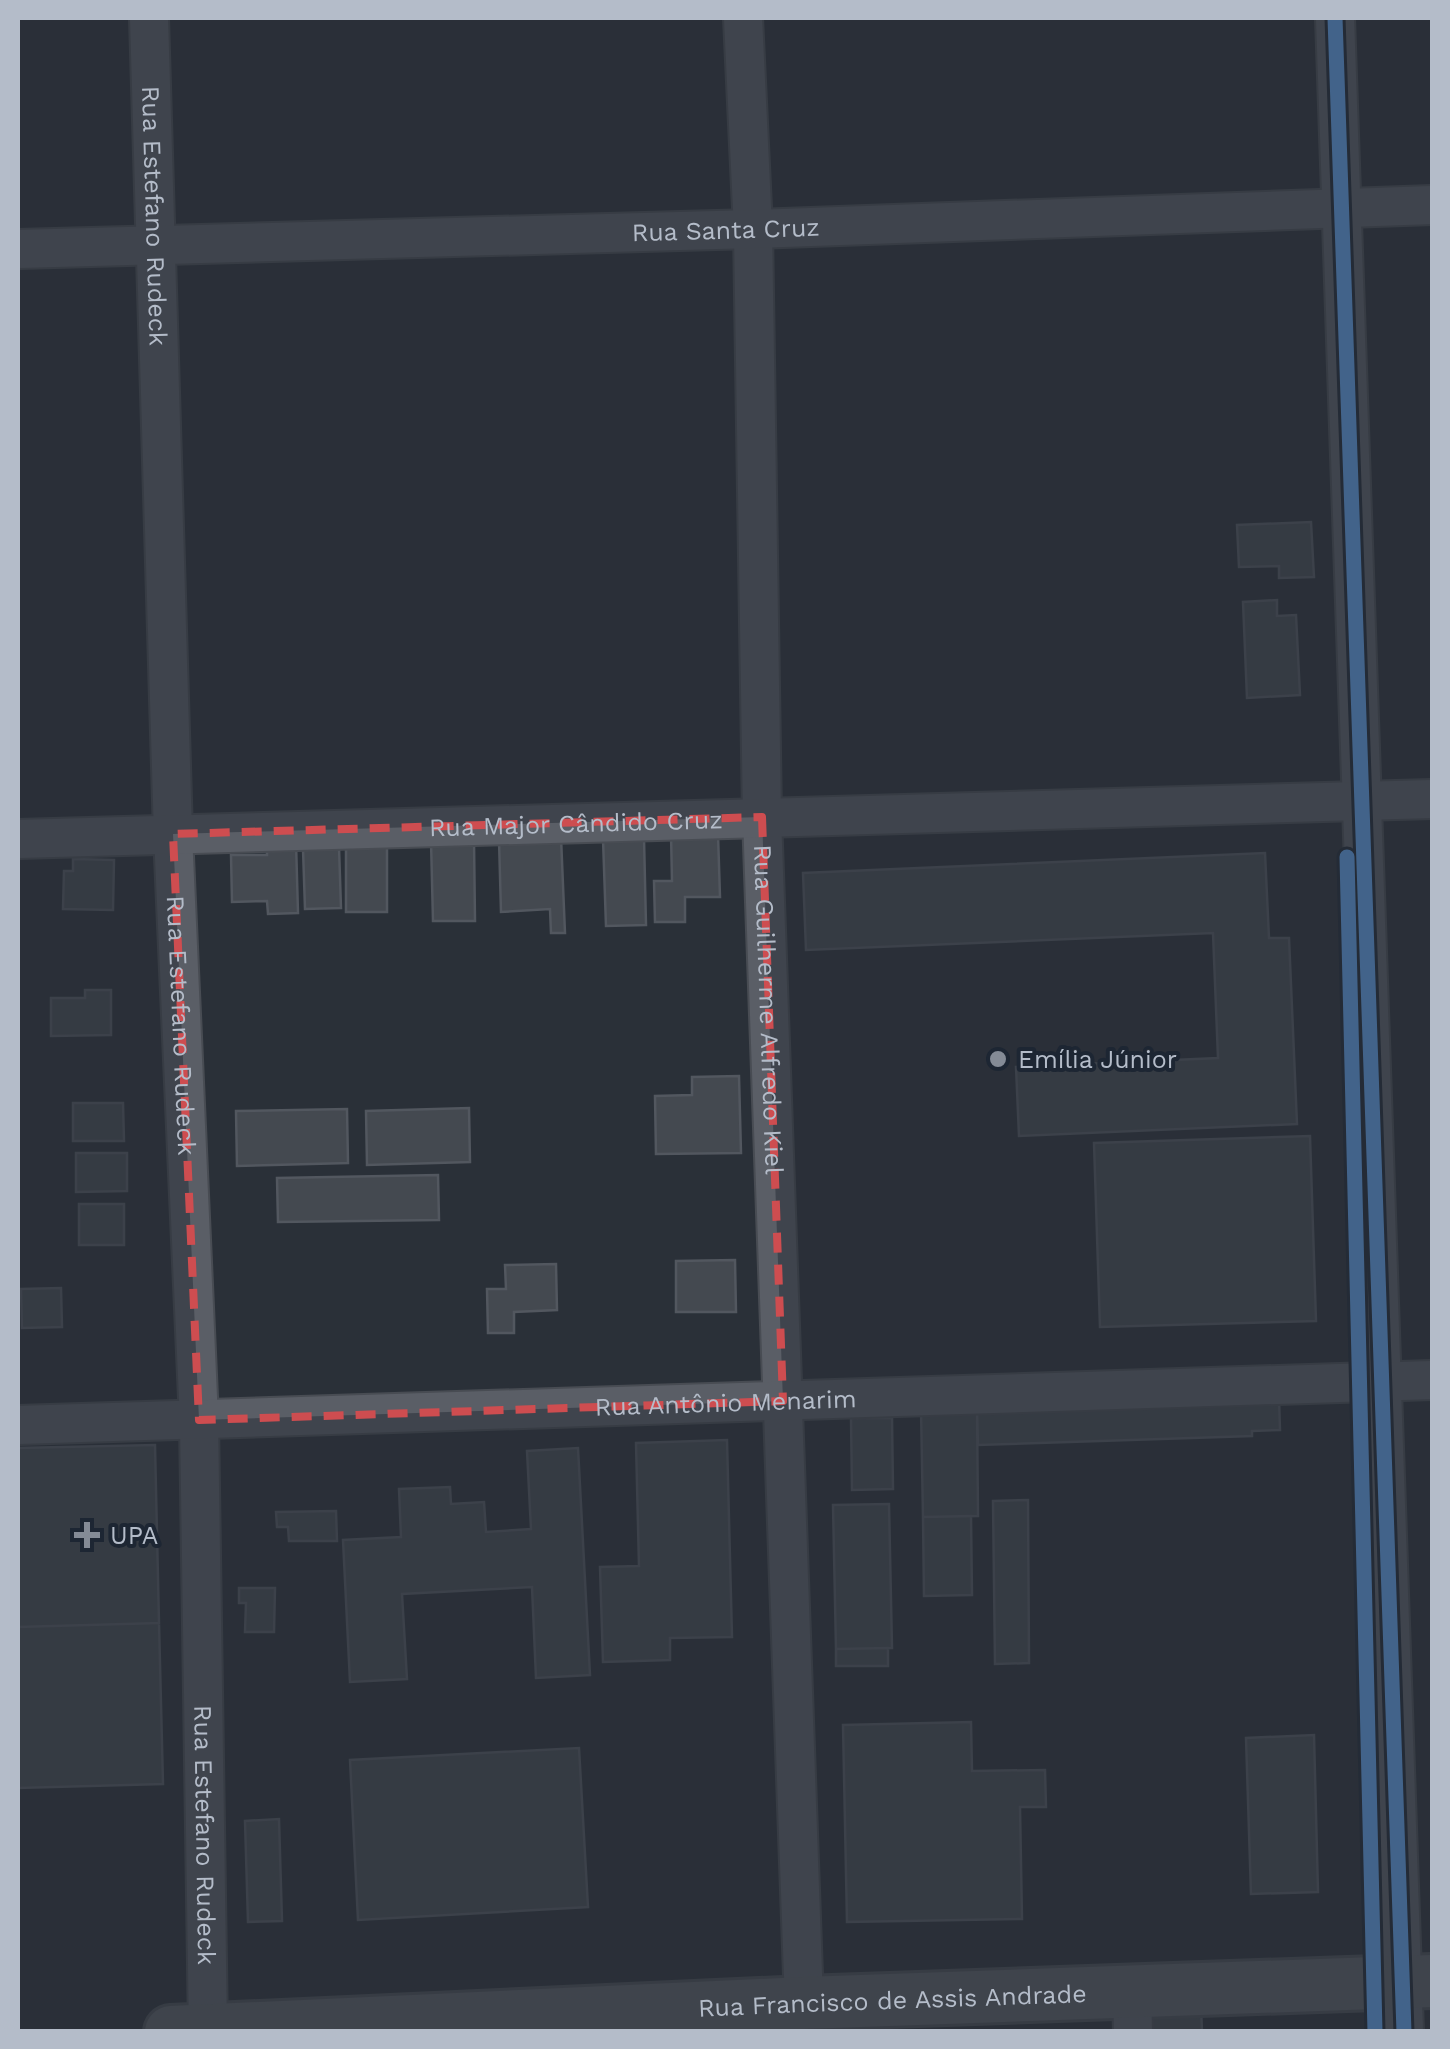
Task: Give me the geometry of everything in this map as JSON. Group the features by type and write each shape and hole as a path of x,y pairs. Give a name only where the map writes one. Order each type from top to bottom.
{"main road":[{"name":"Rua Francisco de Assis Andrade","path":"171,2032 804,2003 1132,2012 1413,1998"}],"street":[{"name":"Rua Estefano Rudeck","path":"149,18 173,834 199,1420 208,2030"},
{"name":"Rua Guilherme Alfredo Kiel","path":"743,18 753,230 762,817 804,2003"},
{"path":"1335,18 1380,1381 1413,1998"},
{"name":"Rua Santa Cruz","path":"18,249 753,230 1432,205"},
{"name":"Rua Major Cândido Cruz","path":"18,840 1432,799"},
{"name":"Rua Antônio Menarim","path":"18,1425 1432,1380"}],"highlighted area":[{"path":"762,817 783,1401 199,1420 173,834"}],"building":[{"path":"1311,522 1314,577 1279,578 1279,566 1239,567 1237,525"},
{"path":"1277,600 1277,616 1296,615 1300,695 1247,698 1243,602"},
{"path":"671,834 718,834 720,897 685,897 685,922 655,922 654,881 672,881"},
{"path":"561,837 565,933 551,933 550,909 501,912 499,840"},
{"path":"644,838 646,925 606,926 603,839"},
{"path":"431,841 474,841 475,921 433,921"},
{"path":"296,842 298,913 268,914 267,901 232,902 231,855 267,855 267,843"},
{"path":"339,847 341,908 305,909 303,849"},
{"path":"346,847 387,847 387,912 346,912"},
{"path":"1265,853 1269,938 1289,938 1297,1124 1019,1136 1016,1067 1218,1058 1213,933 806,950 803,873"},
{"path":"73,859 114,860 113,910 63,909 64,871 73,871"},
{"path":"85,990 111,990 111,1035 51,1036 51,998 85,998"},
{"path":"739,1076 741,1153 656,1154 655,1096 692,1095 692,1077"},
{"path":"73,1103 123,1103 124,1141 73,1141"},
{"path":"469,1108 470,1162 367,1165 366,1111"},
{"path":"347,1109 348,1163 237,1166 236,1111"},
{"path":"1310,1136 1316,1321 1100,1327 1094,1143"},
{"path":"76,1153 127,1153 127,1191 76,1192"},
{"path":"438,1175 439,1220 278,1222 277,1178"},
{"path":"79,1204 124,1204 124,1245 79,1245"},
{"path":"735,1260 736,1312 676,1312 676,1261"},
{"path":"556,1264 557,1310 514,1312 514,1333 488,1333 487,1289 506,1289 505,1265"},
{"path":"61,1288 62,1327 22,1328 21,1289"},
{"path":"1279,1398 1280,1430 1252,1431 1252,1436 978,1445 977,1408"},
{"path":"977,1408 978,1516 923,1517 921,1409"},
{"path":"851,1418 892,1418 893,1489 852,1490"},
{"path":"727,1440 732,1637 670,1638 670,1660 603,1662 600,1567 639,1566 636,1443"},
{"name":"UPA","path":"155,1445 159,1623 18,1627 18,1448"},
{"path":"578,1448 590,1675 536,1678 532,1587 402,1594 407,1679 350,1682 343,1540 401,1537 399,1489 450,1487 451,1504 484,1502 486,1532 531,1529 527,1451"},
{"path":"1028,1500 1029,1663 995,1664 993,1501"},
{"path":"889,1504 892,1648 836,1649 833,1505"},
{"path":"336,1511 337,1541 289,1541 288,1527 277,1527 276,1512"},
{"path":"971,1516 972,1595 924,1596 923,1517"},
{"path":"239,1588 275,1588 274,1632 245,1632 246,1603 239,1603"},
{"path":"159,1623 163,1784 18,1788 18,1627"},
{"path":"888,1648 888,1666 836,1666 836,1649"},
{"path":"971,1722 972,1771 1045,1770 1046,1807 1020,1807 1022,1919 847,1922 843,1725"},
{"path":"1314,1735 1318,1892 1251,1894 1246,1738"},
{"path":"579,1748 588,1907 358,1920 350,1760"},
{"path":"279,1819 282,1921 248,1922 245,1821"},
{"path":"1201,2006 1202,2032 1149,2032 1148,2008"}],"cycle path":[{"path":"1335,18 1404,2032"},
{"path":"1347,857 1375,2032"}],"place":[{"name":"Emília Júnior","path":"998,1059"},
{"name":"UPA","path":"87,1535"}]}
